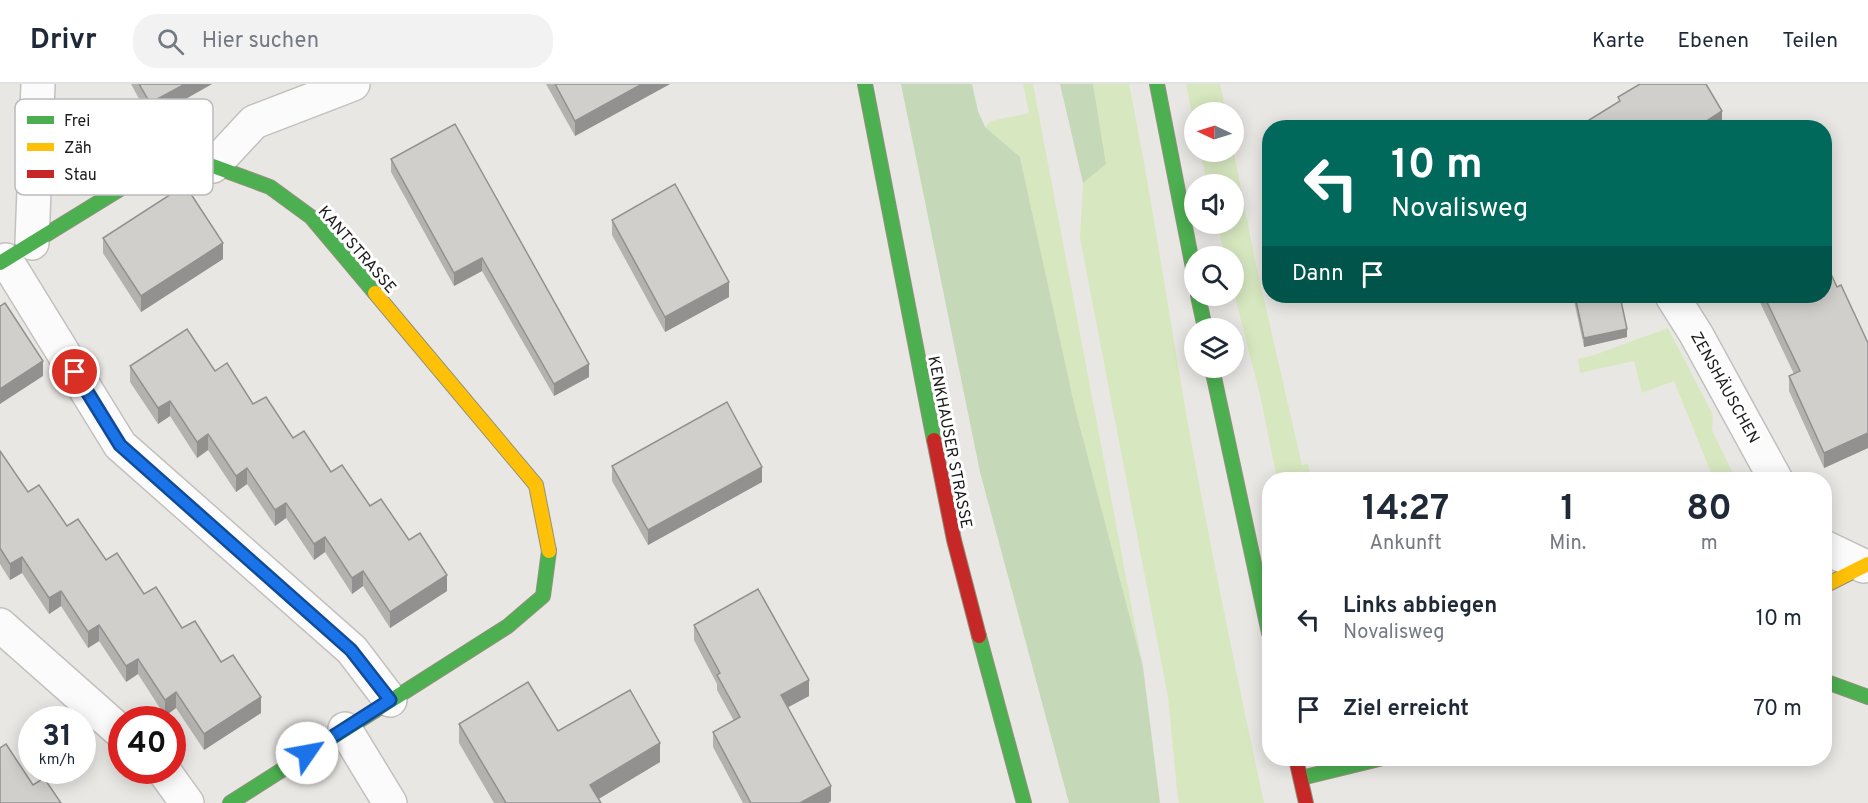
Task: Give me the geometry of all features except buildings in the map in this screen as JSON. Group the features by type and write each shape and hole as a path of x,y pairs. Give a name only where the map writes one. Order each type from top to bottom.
{"street":[{"path":"36,99 38,84"},
{"path":"213,166 254,122 353,84"},
{"name":"KENKHAUSER STRASSE","path":"865,84 952,530 1023,803"},
{"path":"1157,84 1189,246"},
{"name":"KANTSTRASSE","path":"213,166 270,187 311,217 536,485 549,551 543,596 508,626 390,700"},
{"path":"21,195 12,255 120,445 351,650 390,700 230,803"},
{"name":"KANTSTRASSE","path":"12,255 110,195"},
{"name":"ZENSHÄUSCHEN","path":"1676,303 1696,334 1772,472"},
{"path":"1214,378 1262,601"},
{"path":"1832,551 1867,566"},
{"path":"1832,582 1867,566"},
{"path":"0,625 108,721"},
{"path":"1832,684 1868,697"},
{"path":"345,729 390,803"},
{"path":"1298,766 1306,803"},
{"path":"1301,778 1350,766"},
{"path":"173,784 187,803"}],"green space":[{"path":"901,84 972,84 978,111 985,127 1020,157 1075,408 1143,667 1160,803 1069,803 980,472"},
{"path":"1023,84 1033,84 1143,667 1075,408 1020,157 985,127 991,121 1029,113"},
{"path":"1060,84 1093,84 1106,164 1083,183"},
{"path":"1093,84 1129,84 1197,472 1264,803 1179,803 1178,800 1168,697 1080,238 1083,183 1106,163"},
{"path":"1186,84 1220,84 1224,102 1190,102"},
{"path":"1202,162 1236,162 1238,174 1206,174"},
{"path":"1244,204 1262,291 1262,303 1265,303 1302,465 1308,464 1310,472 1275,472 1261,399 1244,332 1244,318 1240,318 1237,306 1244,306 1244,246 1222,246 1220,234 1244,234"},
{"path":"1668,328 1713,415 1712,430 1732,472 1711,472 1674,381 1642,393 1634,361 1580,373 1578,359"}],"traffic: fast":[{"path":"865,84 934,440"},
{"path":"1157,84 1189,246"},
{"path":"213,166 270,187 311,217 375,293"},
{"path":"0,263 110,195"},
{"path":"1200,306 1203,318"},
{"path":"1214,378 1262,600"},
{"path":"230,803 508,626 543,596 549,551"},
{"path":"979,636 1024,803"},
{"path":"1832,684 1868,697"},
{"path":"1301,778 1350,766"}],"traffic: slow":[{"path":"375,293 536,485 549,551"},
{"path":"1832,582 1868,564"}],"traffic: jam":[{"path":"934,440 954,540 979,636"},
{"path":"1298,766 1306,803"}],"route":[{"path":"75,372 120,445 351,650 390,700 307,753"}]}
